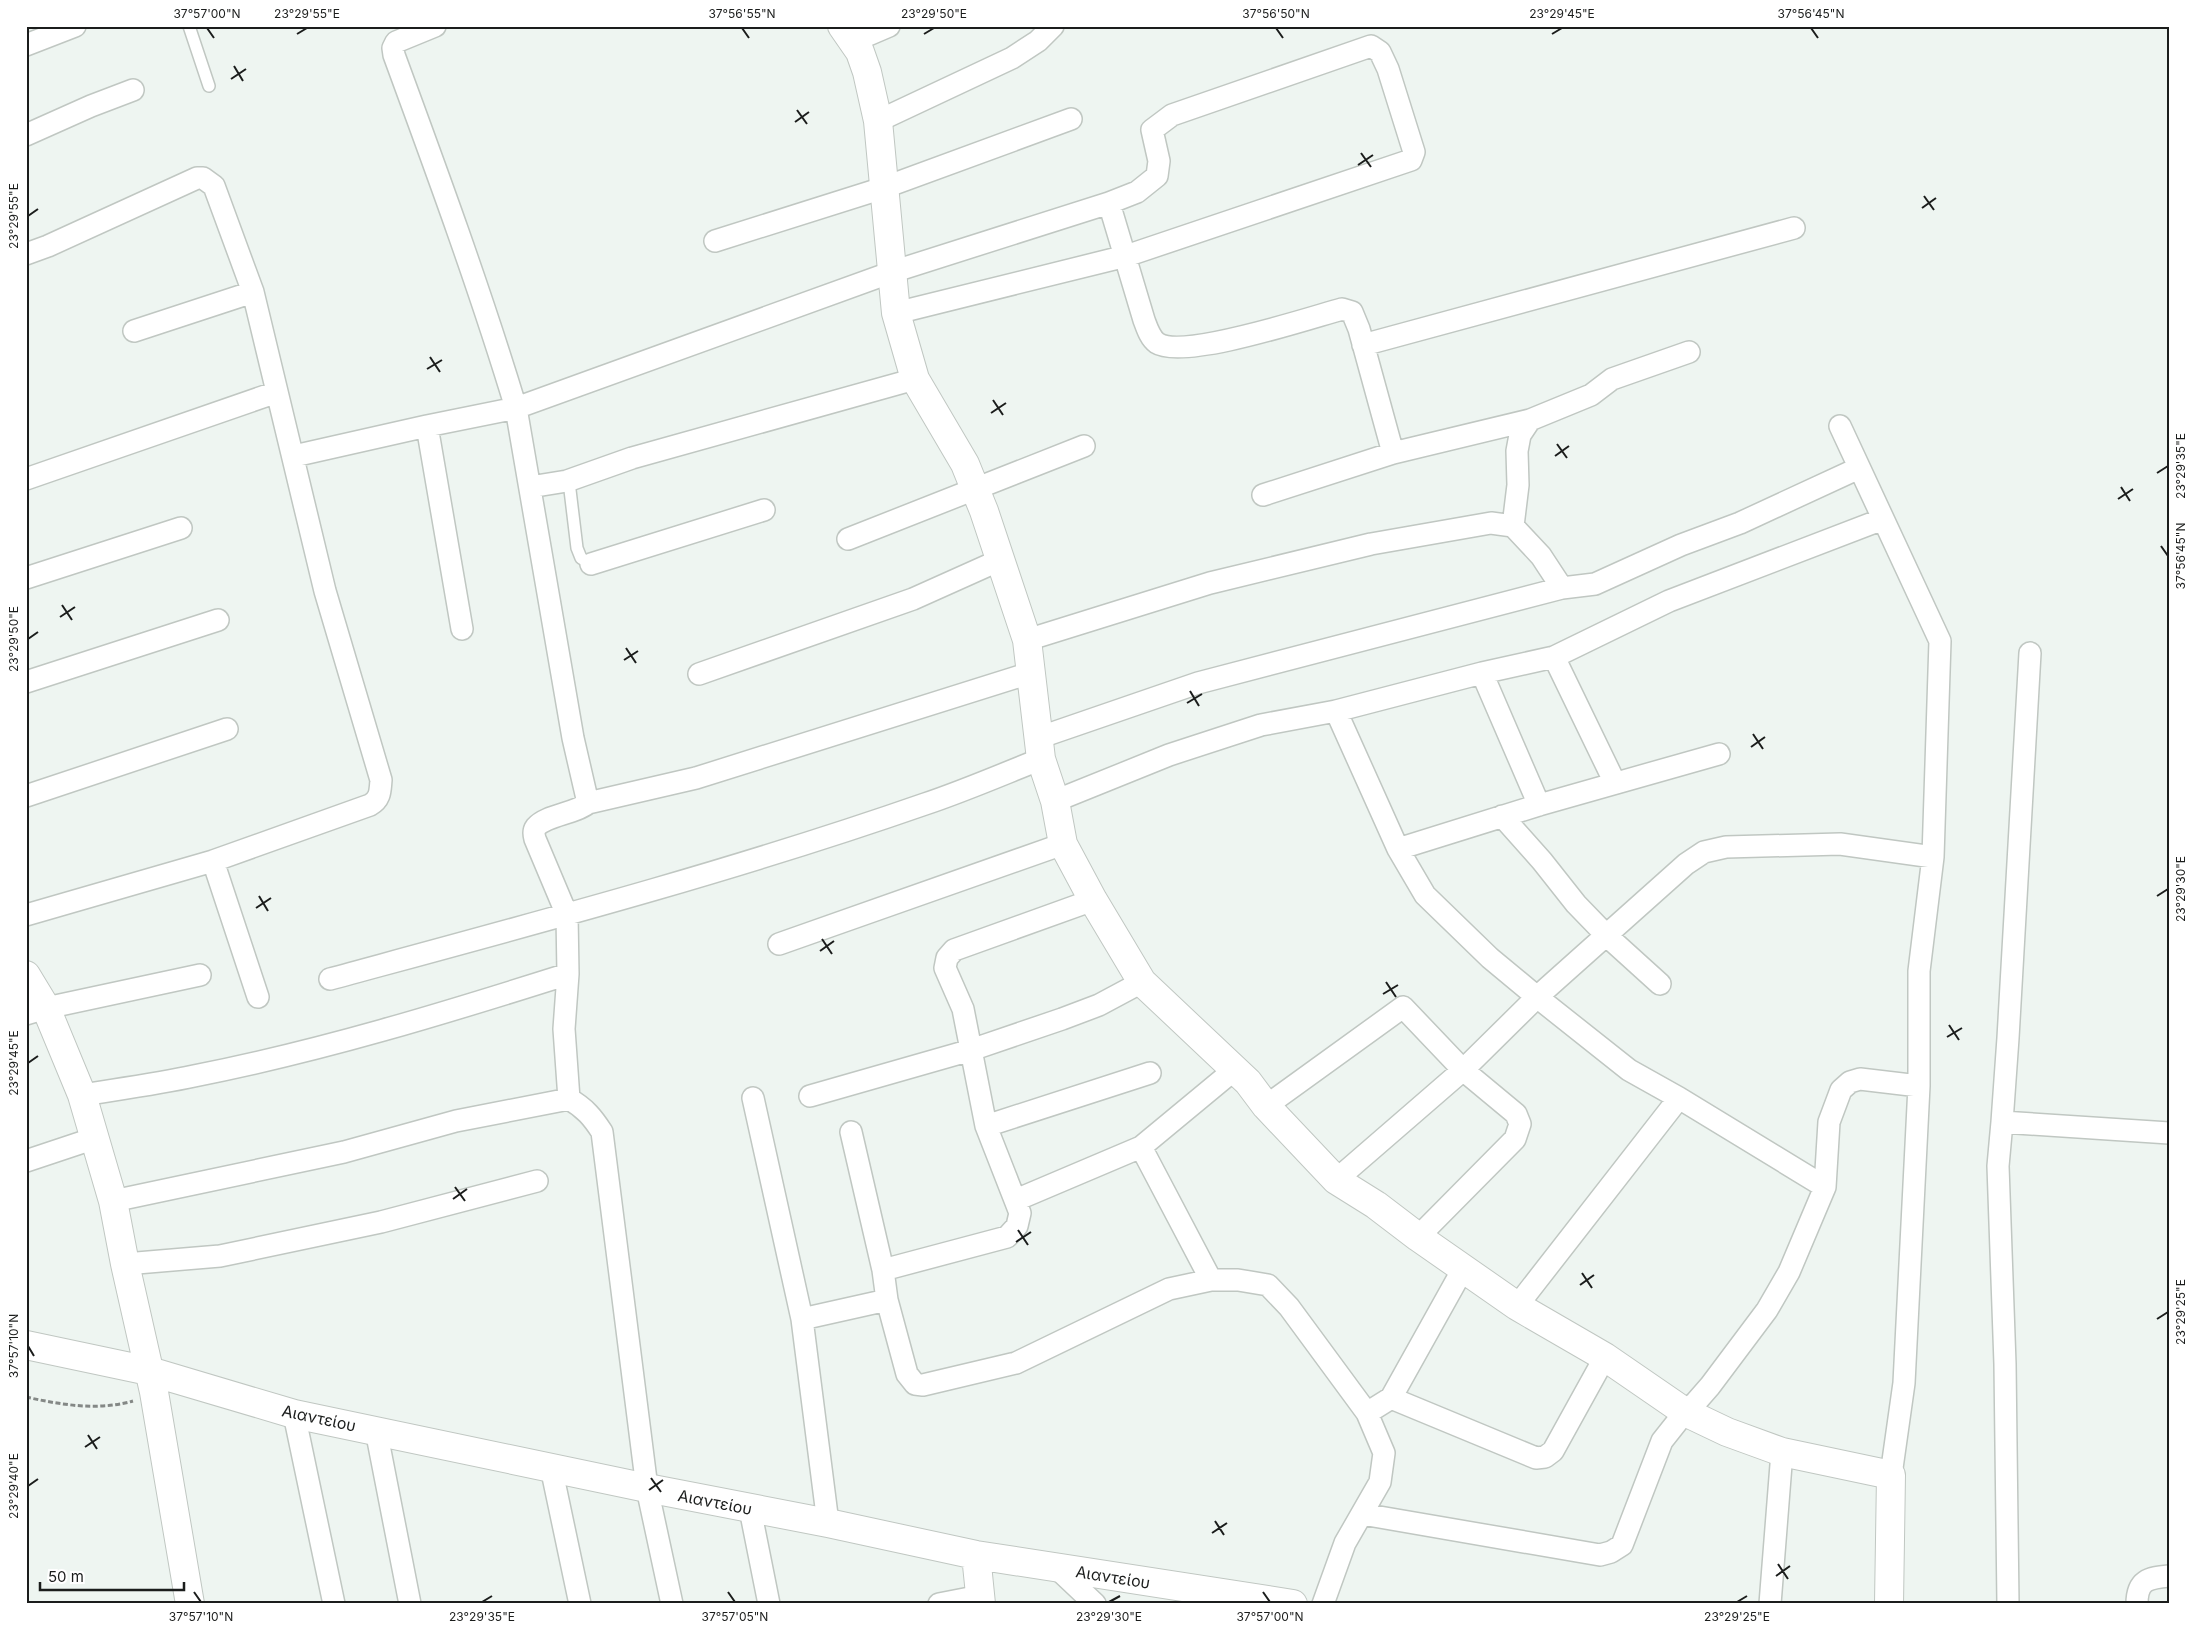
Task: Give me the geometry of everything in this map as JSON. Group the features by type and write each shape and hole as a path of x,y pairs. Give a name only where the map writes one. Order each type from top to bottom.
{"street":[{"path":"26,45 75,26"},
{"path":"435,26 396,42 393,48 394,55 456,223 516,408 573,738 588,803"},
{"path":"890,26 848,34 860,52 867,72 878,121 896,313 915,379 965,464 1027,640 1040,748 1055,801 1063,844 1093,900 1142,982 1248,1082 1266,1106 1336,1180 1376,1205 1418,1237 1517,1306 1605,1357 1684,1412 1727,1432 1782,1452 1891,1475"},
{"path":"878,121 1012,58 1038,41 1053,26"},
{"path":"294,456 516,408 892,272 1109,203 1137,192 1157,176 1160,161 1152,130 1172,115 1371,46 1380,52 1388,68 1414,152 1411,160 1126,256 896,313"},
{"path":"26,135 91,106 133,90"},
{"path":"715,241 883,188 1071,119"},
{"path":"26,254 48,246 197,178 203,178 214,186 253,292 325,591 381,780 380,795 376,802 370,805 213,860 26,915"},
{"path":"1109,203 1149,334 1157,343 1163,346 1193,348 1342,309 1352,312 1394,453"},
{"path":"1363,345 1794,228"},
{"path":"134,331 253,292"},
{"path":"1263,495 1394,453 1530,420 1591,395 1612,379 1689,352"},
{"path":"530,487 567,481 632,458 915,379"},
{"path":"26,479 277,392"},
{"path":"1513,526 1518,485 1517,451 1520,435 1530,420"},
{"path":"427,426 462,629"},
{"path":"1840,426 1940,640 1933,857 1919,971 1920,1086 1904,1383 1891,1475 1889,1604"},
{"path":"848,539 1084,446"},
{"path":"330,979 567,915 816,841 927,804 1040,748 1198,683 1562,588 1595,584 1681,545 1740,523 1860,468"},
{"path":"591,564 764,510"},
{"path":"1055,801 1169,755 1261,725 1336,712 1482,673 1554,657 1669,601 1883,519"},
{"path":"1027,640 1210,583 1371,544 1491,523 1513,526 1541,556 1562,588"},
{"path":"26,578 181,528"},
{"path":"699,674 912,599 1000,560"},
{"path":"26,682 218,620"},
{"path":"2008,1604 2005,1364 1998,1166 2008,1038 2030,653"},
{"path":"1554,657 1614,783"},
{"path":"570,1099 564,1029 568,974 567,915 535,839 534,832 537,826 550,819 580,809 588,803 696,778 1030,673"},
{"path":"1482,673 1539,805"},
{"path":"1336,712 1398,849 1425,895 1490,958 1536,997 1629,1070 1679,1098 1825,1187"},
{"path":"26,796 228,729"},
{"path":"1398,849 1539,805 1719,754"},
{"path":"1502,816 1542,861 1576,904 1607,936 1660,984"},
{"path":"779,944 1063,844"},
{"path":"1336,1180 1463,1070 1536,997 1686,864 1704,852 1726,847 1840,844 1933,857"},
{"path":"213,860 258,997"},
{"path":"883,1270 1007,1237 1017,1226 1020,1213 986,1126 963,1009 945,968 947,958 954,950 1093,900"},
{"path":"82,1095 194,1076 320,1047 448,1012 568,974"},
{"path":"26,975 36,1011 82,1095 113,1201 125,1264 152,1382 190,1604"},
{"path":"36,1011 200,975"},
{"path":"810,1096 971,1050 1099,1005 1142,982"},
{"path":"1266,1106 1403,1007 1463,1070 1516,1114 1520,1124 1515,1139 1418,1237"},
{"path":"1016,1200 1141,1147 1234,1070"},
{"path":"986,1126 1150,1073"},
{"path":"1362,1514 1600,1555 1611,1552 1622,1545 1662,1441 1684,1412 1710,1386 1767,1310 1789,1272 1825,1187 1829,1122 1841,1090 1850,1082 1860,1079 1920,1086"},
{"path":"753,1098 802,1319 828,1523"},
{"path":"1517,1306 1679,1098"},
{"path":"113,1201 344,1152 456,1121 570,1099 582,1106 591,1115 602,1132 647,1488 672,1604"},
{"path":"2002,1122 2169,1133"},
{"path":"851,1132 883,1270 887,1300 907,1374 915,1384 923,1386 1016,1363 1169,1289 1211,1280 1238,1280 1268,1285 1289,1307 1367,1414 1384,1453 1380,1482 1344,1543 1323,1604"},
{"path":"26,1160 95,1138"},
{"path":"1141,1147 1211,1280"},
{"path":"125,1264 220,1256 381,1222 537,1182"},
{"path":"1367,1414 1391,1398 1463,1269"},
{"path":"802,1319 887,1300"},
{"name":"Αιαντείου","path":"26,1345 152,1382 294,1414 647,1488 828,1523 976,1555 1293,1604"},
{"path":"1391,1398 1536,1458 1545,1457 1553,1451 1605,1357"},
{"path":"294,1414 334,1604"},
{"path":"376,1430 410,1604"},
{"path":"1770,1604 1782,1452"},
{"path":"551,1467 580,1604"},
{"path":"750,1509 769,1604"},
{"path":"939,1604 980,1600 976,1555"},
{"path":"1058,1569 1095,1604"},
{"path":"2137,1604 2137,1593 2141,1585 2150,1578 2169,1576"}],"lane":[{"path":"189,26 209,86"},
{"path":"567,481 570,490 577,548 581,558 591,564"}],"path":[{"path":"26,1397 90,1407 113,1407 152,1382"}]}
